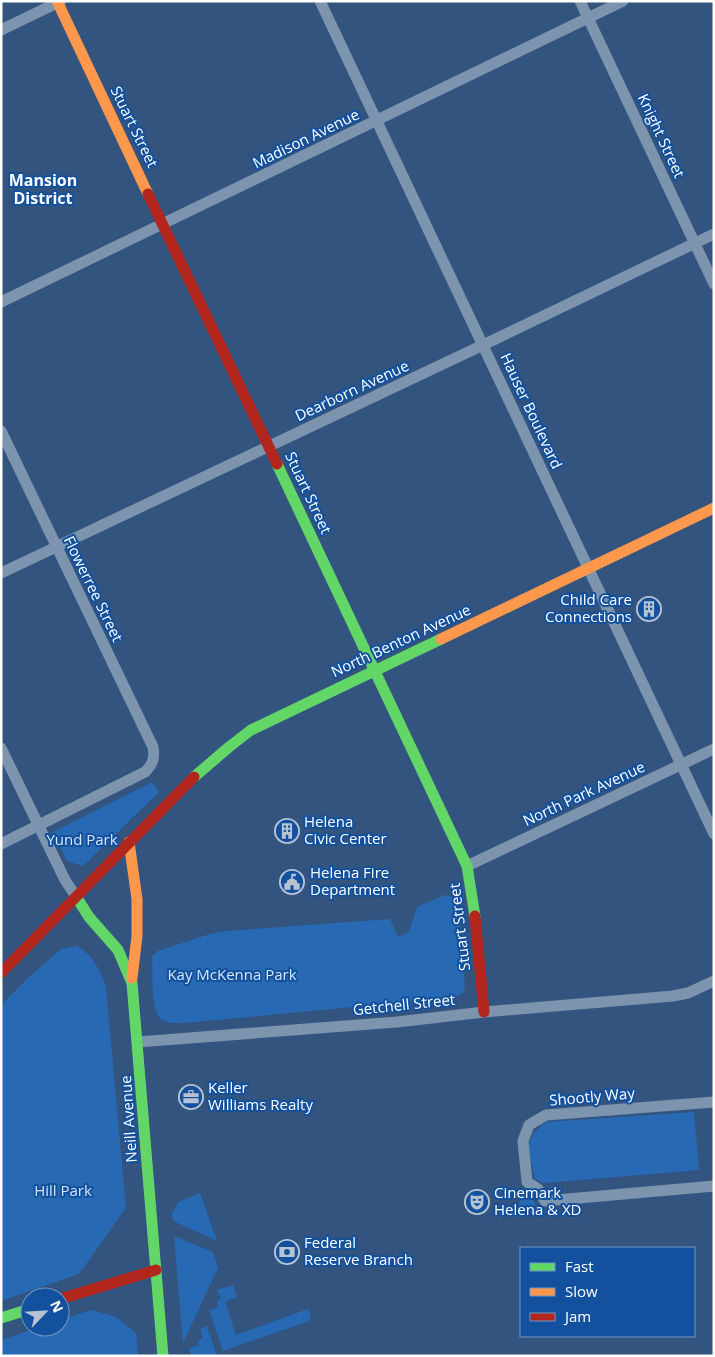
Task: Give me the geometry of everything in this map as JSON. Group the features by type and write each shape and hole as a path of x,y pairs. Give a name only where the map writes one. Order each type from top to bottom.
{"main road":[{"name":"Stuart Street","path":"59,2 468,866 474,896 484,1012"},
{"name":"North Benton Avenue","path":"129,842 216,756 252,730 714,508"},
{"path":"1,973 77,898 129,842"},
{"path":"129,842 137,899 137,936 132,983"},
{"name":"Neill Avenue","path":"77,898 89,917 118,950 132,983 163,1356"},
{"path":"70,1296 156,1270"},
{"path":"1,1318 20,1312"}],"street":[{"name":"Hauser Boulevard","path":"320,1 714,834"},
{"name":"Knight Street","path":"580,1 714,284"},
{"name":"Madison Avenue","path":"1,302 623,1"},
{"path":"1,30 59,2"},
{"name":"Dearborn Avenue","path":"1,573 483,346 714,234"},
{"name":"Flowerree Street","path":"1,430 153,747 153,760 150,767 144,772 38,826"},
{"path":"1,748 64,880 77,898"},
{"name":"North Park Avenue","path":"468,866 714,749"},
{"path":"1,844 38,826"},
{"name":"Getchell Street","path":"138,1042 397,1022 484,1012 673,996 688,993 714,981"},
{"name":"Shootly Way","path":"714,1102 546,1115 529,1125 523,1141 527,1182 538,1190 544,1201 714,1186"}],"green space":[{"name":"Yund Park","path":"152,782 159,792 83,866 67,861 53,832"},
{"name":"Kay McKenna Park","path":"445,895 454,898 458,908 465,987 463,993 456,997 185,1023 167,1022 157,1014 152,980 152,956 158,951 213,933 227,931 390,919 398,937 409,932 417,907"},
{"name":"Hill Park","path":"77,946 83,950 95,964 106,987 126,1208 79,1274 41,1287 20,1287 20,1294 1,1301 1,1005 61,949"},
{"path":"694,1112 699,1170 543,1183 535,1179 529,1154 530,1141 538,1129 546,1122"},
{"path":"527,1191 532,1195 535,1205 533,1212 527,1216 522,1214 519,1205 521,1195"},
{"path":"200,1193 217,1241 173,1221 172,1214 178,1202"},
{"path":"174,1236 213,1252 218,1268 183,1343"},
{"path":"233,1285 237,1297 225,1302 236,1335 308,1309 311,1318 309,1321 223,1351 209,1310 218,1307 217,1301 221,1300 217,1290"},
{"path":"91,1310 116,1317 136,1333 138,1356 1,1356 1,1340 20,1334 20,1337 70,1337 70,1317"},
{"path":"207,1326 217,1356 191,1356 189,1348 199,1345 198,1340 203,1338 200,1329"}],"traffic: fast":[{"path":"277,464 467,866 475,916"},
{"path":"194,777 251,730 441,639"},
{"path":"77,898 89,917 118,950 132,983 163,1356"},
{"path":"1,1318 20,1312"}],"traffic: slow":[{"path":"57,1 148,194"},
{"path":"441,639 714,508"},
{"path":"129,842 137,899 137,936 132,978"}],"traffic: jam":[{"path":"148,194 277,464"},
{"path":"1,973 194,777"},
{"path":"475,916 484,1012"},
{"path":"70,1296 156,1270"}],"place":[{"name":"Child Care Connections","path":"649,609"},
{"name":"Helena Civic Center","path":"287,831"},
{"name":"Helena Fire Department","path":"292,882"},
{"name":"Keller Williams Realty","path":"191,1097"},
{"name":"Cinemark Helena & XD","path":"477,1202"},
{"name":"Federal Reserve Branch","path":"287,1252"}],"district":[{"name":"Mansion District","path":"43,189"}]}
